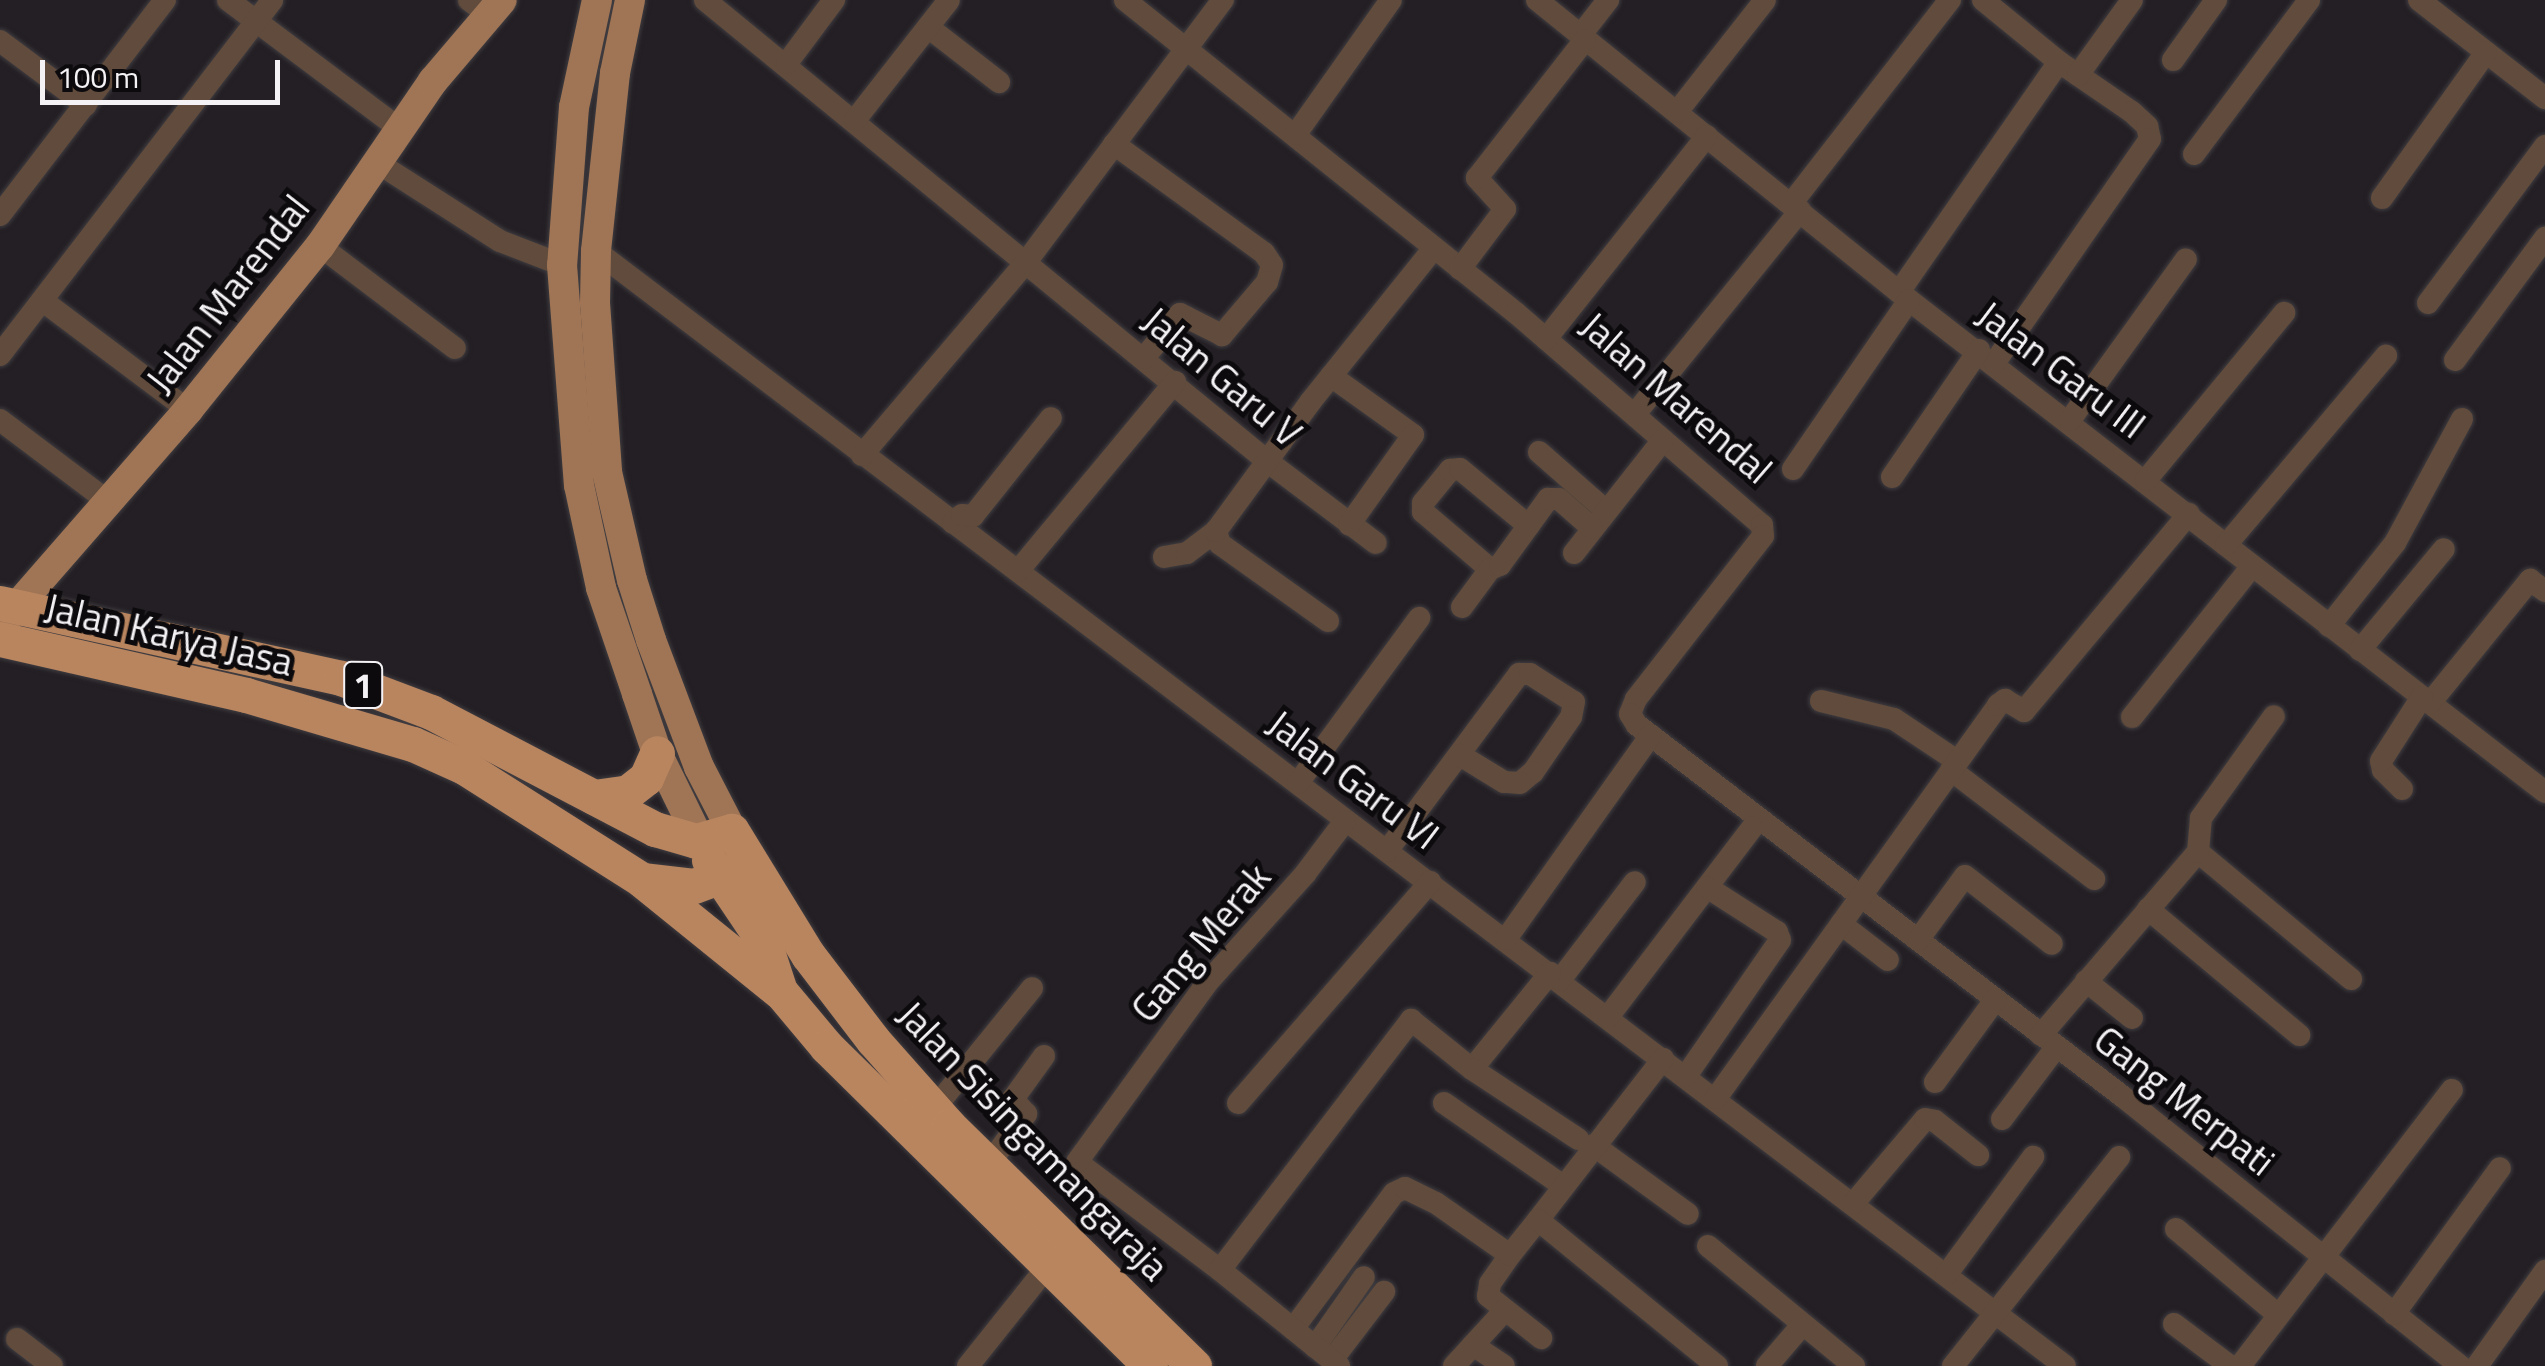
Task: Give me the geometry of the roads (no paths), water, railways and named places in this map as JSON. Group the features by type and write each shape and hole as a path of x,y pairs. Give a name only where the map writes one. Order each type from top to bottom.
{"highway":[{"name":"Jalan Karya Jasa","path":"6,612 341,678 431,712 655,829 716,836"},
{"name":"Jalan Karya Jasa","path":"0,639 246,695 413,744 464,767 642,880 678,887 718,880 751,865"},
{"path":"594,797 628,792 646,778 657,753"},
{"name":"Jalan Sisingamangaraja","path":"716,836 751,865 817,968 934,1110 1194,1366"},
{"name":"Jalan Sisingamangaraja","path":"716,836 718,880 764,942 780,992 840,1060 1150,1366"},
{"path":"642,880 780,992"}],"main road":[{"name":"Jalan Sisingamangaraja","path":"596,0 574,107 562,265 579,484 602,588 657,753 716,836"},
{"name":"Jalan Sisingamangaraja","path":"630,0 615,73 596,251 600,405 607,472 628,564 716,836"},
{"name":"Jalan Marendal","path":"6,612 110,502 320,246 487,5"}],"street":[{"path":"0,216 166,0"},
{"path":"228,0 401,130"},
{"path":"0,355 272,0"},
{"name":"Jalan Garu V","path":"705,0 787,63 1268,461 1376,544"},
{"path":"787,63 834,0"},
{"path":"855,120 949,0"},
{"name":"Jalan Marendal","path":"1125,0 1188,46 1546,338 1765,532 1632,706 1632,719 1651,735"},
{"path":"862,455 1026,262 1224,0"},
{"path":"1296,134 1391,0"},
{"name":"Jalan Garu III","path":"1537,0 1904,296 2070,420 2545,792"},
{"path":"1460,268 1505,209 1476,178 1608,0"},
{"path":"1678,112 1765,0"},
{"path":"1635,414 1796,208 1950,0"},
{"path":"1892,476 2149,144 2146,126 1983,0"},
{"path":"1793,469 1904,296 2068,69 2132,0"},
{"path":"2173,60 2216,0"},
{"path":"2194,154 2308,0"},
{"path":"2419,0 2545,98"},
{"path":"928,27 999,82"},
{"path":"0,41 86,105"},
{"path":"2382,198 2486,52"},
{"path":"1546,338 1707,136"},
{"path":"1114,144 1264,253 1272,265 1268,282 1222,335 1180,314 1144,358"},
{"path":"2428,304 2545,146"},
{"path":"378,164 500,241 534,258 562,265"},
{"path":"2454,360 2545,238"},
{"path":"320,246 454,348"},
{"path":"1164,557 1187,553 1216,532 1434,248"},
{"name":"Jalan Garu VI","path":"596,251 2065,1366"},
{"path":"2070,420 2186,259"},
{"path":"43,301 188,410"},
{"path":"2146,480 2284,313"},
{"path":"2226,545 2386,356"},
{"path":"1332,376 1423,441 1350,524"},
{"path":"1018,571 1175,382"},
{"path":"954,523 962,515 972,516 1050,418"},
{"path":"2330,626 2395,543 2462,419"},
{"path":"0,420 110,502"},
{"path":"1574,553 1663,440"},
{"path":"1539,452 1599,519"},
{"path":"1490,569 1423,512 1423,503 1450,470 1460,469 1529,526"},
{"path":"1462,607 1490,569 1500,565 1544,503 1555,498 1599,519"},
{"path":"1716,1098 2002,700 2024,710 2189,514"},
{"path":"1216,532 1220,544 1328,622"},
{"path":"2360,650 2444,549"},
{"path":"2132,718 2252,566"},
{"path":"2402,789 2382,770 2381,761 2426,700 2540,578"},
{"path":"1298,783 1419,618"},
{"path":"1387,851 1519,674 1530,674 1574,702 1561,731 1520,784 1504,782 1460,756"},
{"path":"1821,701 1894,720 2094,879"},
{"path":"2002,1119 2086,980 2198,852 2200,818 2274,716"},
{"path":"1506,939 1651,735 1860,896"},
{"name":"Gang Merak","path":"1220,1270 1077,1162 1111,1110 1207,983 1305,874 1345,821"},
{"path":"1608,1017 1752,828"},
{"path":"2198,852 2351,979"},
{"path":"1918,940 1965,876 2052,944"},
{"path":"1238,1103 1430,882"},
{"path":"1472,1069 1634,882"},
{"path":"1686,1076 1780,940 1777,932 1707,886"},
{"name":"Gang Merpati","path":"1860,896 2049,1040 2460,1366"},
{"path":"2148,908 2299,1035"},
{"path":"1840,924 1888,960"},
{"path":"2086,980 2132,1018"},
{"path":"934,1110 1032,988"},
{"path":"1935,1082 1994,1000"},
{"path":"1328,1358 1220,1270 1411,1020 1472,1069 1688,1214"},
{"path":"988,1165 1026,1114 1013,1102 1014,1097 1044,1056"},
{"path":"1541,1338 1491,1300 1488,1288 1562,1185 1585,1142 1663,1058"},
{"path":"2240,1366 2452,1090"},
{"path":"1444,1103 1562,1185"},
{"path":"1853,1204 1925,1119 1935,1120 1978,1155"},
{"path":"1946,1275 2033,1156"},
{"path":"1953,1366 1998,1315 2120,1158"},
{"path":"2394,1314 2500,1168"},
{"path":"1293,1329 1399,1190 1414,1189 1510,1256"},
{"path":"1538,1220 1717,1366"},
{"path":"2176,1230 2278,1315"},
{"path":"1708,1246 1854,1366"},
{"path":"968,1366 1047,1267"},
{"path":"2476,1366 2545,1271"},
{"path":"1328,1358 1364,1277"},
{"path":"1328,1358 1384,1292"},
{"path":"1454,1366 1505,1310"},
{"path":"1767,1366 1804,1324"},
{"path":"2174,1324 2230,1366"},
{"path":"17,1339 52,1366"},
{"path":"1473,1345 1504,1366"}]}
